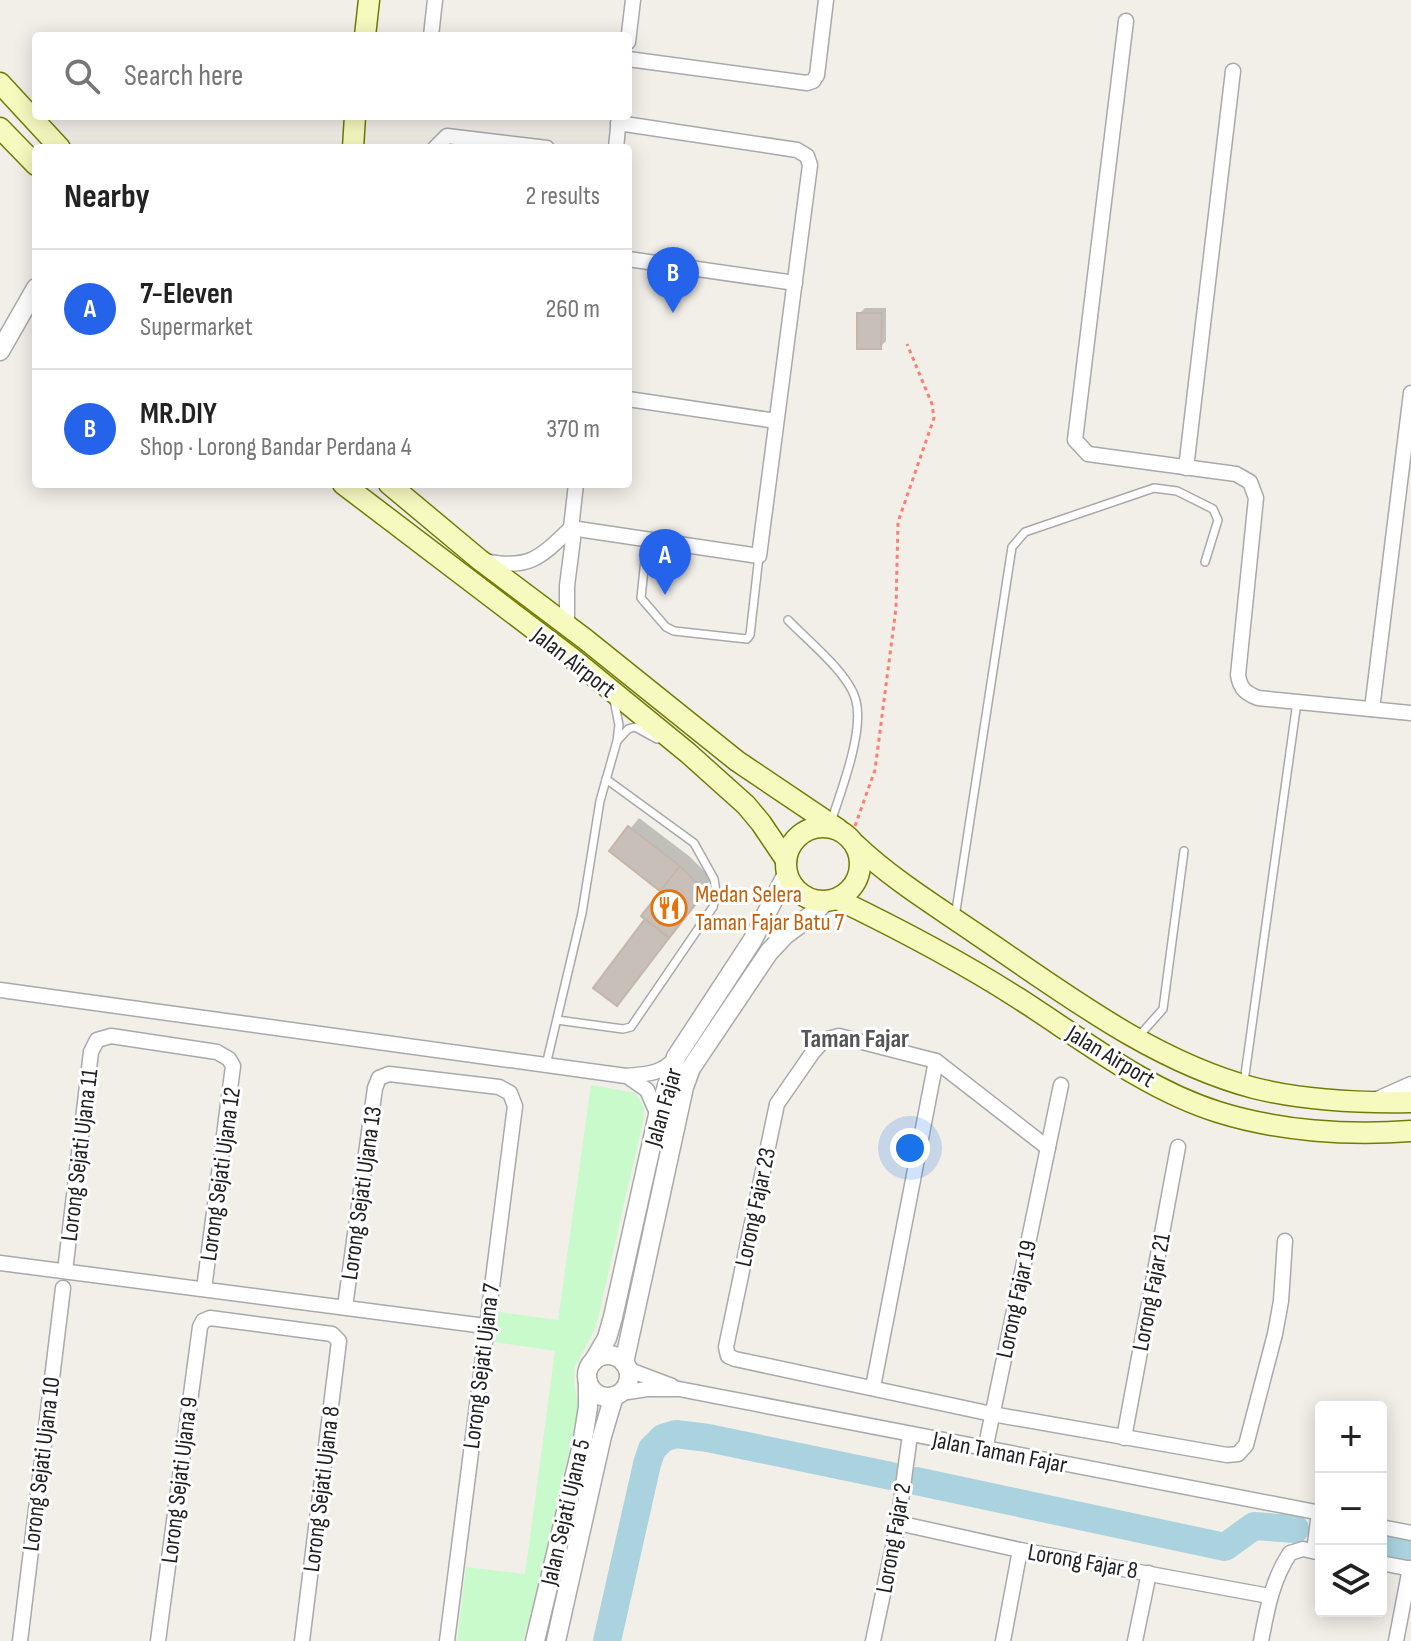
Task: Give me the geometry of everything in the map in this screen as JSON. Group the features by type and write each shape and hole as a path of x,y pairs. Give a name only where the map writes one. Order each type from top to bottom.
{"main road":[{"path":"365,32 369,0"},
{"path":"0,83 32,118"},
{"path":"34,120 56,144"},
{"path":"353,144 355,120"},
{"path":"0,128 32,161"},
{"name":"Jalan Airport","path":"348,488 688,753 746,805 761,823 786,867"},
{"path":"368,488 462,560 512,613"},
{"name":"Jalan Airport","path":"394,488 480,560 737,761 843,834 881,869 1095,1013 1188,1064 1244,1085 1367,1103 1411,1102"},
{"path":"406,488 418,508"},
{"path":"821,827 843,834 860,857 856,882 848,892 831,900 801,895 792,885 786,867 792,844 804,832 821,827"},
{"name":"Jalan Airport","path":"831,900 905,933 990,981 1112,1060 1217,1112 1281,1126 1354,1133 1411,1131"}],"street":[{"path":"431,32 435,0"},
{"path":"629,32 633,0"},
{"path":"632,60 807,83 817,75 826,0"},
{"path":"1126,21 1075,440 1088,454 1236,474 1250,482 1256,498 1238,675 1248,694 1258,698 1411,713"},
{"path":"1186,468 1233,71"},
{"path":"571,528 759,556 810,165 807,156 797,150 619,120 616,144"},
{"path":"439,144 447,136 514,144"},
{"path":"632,260 795,283"},
{"path":"0,351 32,295"},
{"path":"1372,709 1411,393"},
{"path":"632,400 776,421"},
{"path":"567,625 576,488"},
{"path":"480,560 501,564 527,563 537,559 571,528"},
{"name":"Jalan Fajar","path":"593,1362 607,1338 613,1317 658,1115 676,1057 752,941 786,867"},
{"name":"Jalan Fajar","path":"626,1366 684,1087 691,1068 769,952 785,935 831,900"},
{"path":"0,990 626,1076 655,1074 676,1057"},
{"name":"Lorong Sejati Ujana 11","path":"65,1271 91,1052 97,1040 111,1036 217,1052 229,1059"},
{"name":"Lorong Fajar 23","path":"936,1061 839,1036 824,1040 813,1052 777,1104 726,1347 728,1356 992,1414 1227,1455 1238,1454 1246,1445 1275,1334 1281,1301 1285,1241"},
{"name":"Lorong Sejati Ujana 12","path":"204,1289 233,1073 229,1059"},
{"path":"873,1387 936,1061 1048,1148"},
{"name":"Lorong Sejati Ujana 13","path":"345,1307 375,1088 379,1078 389,1074 499,1087 510,1093"},
{"path":"626,1076 647,1090 658,1115"},
{"path":"1367,1103 1411,1084"},
{"name":"Lorong Fajar 19","path":"985,1450 1061,1085"},
{"name":"Lorong Sejati Ujana 7","path":"447,1641 515,1106 510,1093"},
{"name":"Lorong Fajar 21","path":"1124,1438 1178,1147"},
{"path":"0,1263 485,1326"},
{"name":"Lorong Sejati Ujana 10","path":"20,1641 63,1288"},
{"name":"Lorong Sejati Ujana 8","path":"203,1321 210,1318 332,1334 340,1344 302,1641"},
{"name":"Lorong Sejati Ujana 9","path":"158,1641 197,1342 203,1321"},
{"path":"612,1356 626,1366 679,1389 647,1389 601,1396 595,1393 587,1375 598,1358 612,1356"},
{"path":"618,1395 628,1382 626,1366"},
{"name":"Jalan Sejati Ujana 5","path":"535,1641 582,1445 588,1382"},
{"name":"Jalan Taman Fajar","path":"679,1389 1315,1512"},
{"name":"Jalan Sejati Ujana 5","path":"556,1641 602,1436 618,1395"},
{"name":"Lorong Fajar 2","path":"873,1641 898,1523 910,1435"},
{"name":"Lorong Fajar 8","path":"898,1523 1020,1550 1269,1596"},
{"path":"1387,1528 1411,1533"},
{"path":"1261,1641 1269,1596 1282,1564 1290,1553 1303,1549 1315,1552"},
{"path":"1003,1641 1020,1550"},
{"path":"1387,1564 1410,1569 1396,1641"},
{"path":"1135,1641 1149,1573"}],"lane":[{"path":"955,920 1012,547 1025,532 1154,488 1177,491 1213,509 1218,520 1205,562"},
{"path":"647,540 641,598 666,627 674,631 747,639 759,556"},
{"path":"788,620 846,682 856,699 857,722 847,771 843,834"},
{"path":"546,1065 582,913 606,779 617,741 618,710 605,686"},
{"path":"1244,1085 1297,701"},
{"path":"617,741 628,729 635,727 688,753"},
{"path":"557,1020 623,1029 631,1027 713,907 716,892 714,879 694,843 606,779"},
{"path":"1138,1038 1163,1009 1184,851"}],"path":[{"path":"843,834 859,819 875,770 896,608 898,522 934,418 932,404 907,344"}],"green space":[{"path":"591,1085 635,1093 644,1107 644,1117 596,1327 575,1367 574,1382 579,1409 532,1610 523,1641 457,1641 466,1567 525,1574 555,1351 494,1342 498,1312 558,1320"}],"building":[{"path":"857,313 882,313 881,349 857,349"},
{"path":"628,826 680,866 660,891 609,851"},
{"name":"Medan Selera Taman Fajar Batu 7","path":"680,866 701,887 698,901 669,938 641,916"},
{"path":"645,919 669,938 617,1006 593,988"}],"waterway":[{"path":"607,1641 647,1464 652,1449 663,1438 676,1434 708,1438 891,1476"},
{"path":"916,1481 1225,1547 1254,1526 1295,1529"},
{"path":"1387,1547 1411,1552"}],"place":[{"name":"MR.DIY","path":"673,313"},
{"name":"7-Eleven","path":"665,595"},
{"name":"Medan Selera Taman Fajar Batu 7","path":"669,908"}],"district":[{"name":"Taman Fajar","path":"855,1038"}]}
